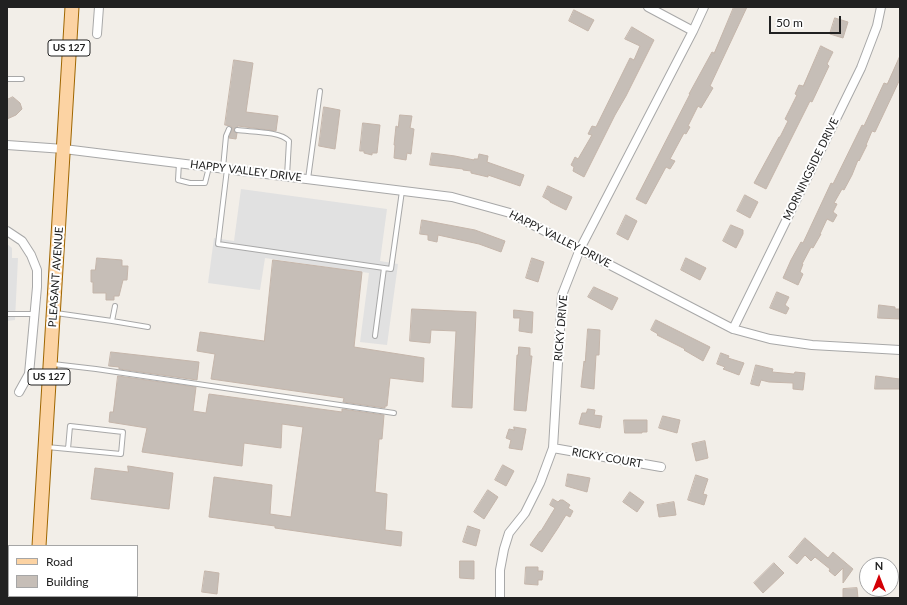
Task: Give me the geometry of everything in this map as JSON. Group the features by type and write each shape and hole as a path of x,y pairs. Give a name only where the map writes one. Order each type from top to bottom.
{"main road":[{"name":"PLEASANT AVENUE","path":"39,545 72,7"}],"street":[{"path":"97,34 98,7"},
{"path":"648,7 693,31"},
{"name":"RICKY DRIVE","path":"500,598 500,570 509,533 525,513 540,483 553,448 562,295 580,249 704,7"},
{"name":"MORNINGSIDE DRIVE","path":"733,328 861,68 877,26 881,7"},
{"name":"HAPPY VALLEY DRIVE","path":"7,145 64,149 452,197 510,213 733,328 770,339 812,345 900,350"},
{"path":"8,234 22,241 31,255 37,270 29,374 19,392"},
{"name":"RICKY COURT","path":"553,448 661,468"}],"lane":[{"path":"7,79 22,79"},
{"path":"308,179 320,92"},
{"path":"229,129 226,136 225,169 218,244 391,269 402,191"},
{"path":"237,130 279,135 286,138 289,141 287,176"},
{"path":"179,163 178,180 190,183 205,183 209,167"},
{"path":"375,336 384,268"},
{"path":"112,321 115,306"},
{"path":"54,312 148,327"},
{"path":"7,314 34,314"},
{"path":"50,363 394,413"},
{"path":"45,446 68,449 121,454 123,432 70,426 68,449"}],"shaded area":[{"path":"241,189 387,209 380,261 398,264 387,345 360,342 369,273 265,258 260,290 208,283 214,238 234,241"},
{"path":"7,244 12,248 12,258 18,258 15,320 7,321"}],"building":[{"path":"734,7 747,7 710,86 713,88 701,108 698,106 688,126 690,127 686,134 684,133 670,159 675,161 670,169 666,167 646,204 636,199 689,94 712,52 714,53"},
{"path":"574,10 594,20 588,31 569,21"},
{"path":"835,18 848,22 843,38 830,34"},
{"path":"632,27 654,40 584,177 573,171 574,167 571,165 575,157 578,159 592,135 588,134 592,126 596,127 630,58 634,60 640,46 625,39"},
{"path":"821,46 833,52 827,64 829,66 812,102 810,101 766,189 754,183 788,121 785,119 797,95 795,94 799,85 803,86"},
{"path":"900,56 900,79 875,132 872,131 867,145 859,161 858,160 852,175 844,190 842,189 834,203 837,204 833,212 837,215 833,222 827,219 813,248 811,247 802,264 800,272 803,274 798,285 783,278 801,242 803,243 831,183 833,184 862,125 864,126 884,83 887,84"},
{"path":"234,60 253,63 246,112 278,116 276,131 238,126 234,129 234,132 237,133 236,139 229,138 232,128 231,126 225,125"},
{"path":"13,97 20,103 22,109 16,115 7,119 7,100"},
{"path":"324,107 340,110 335,149 319,146"},
{"path":"400,115 412,116 410,128 414,129 411,154 407,153 406,160 394,158 396,126 398,127"},
{"path":"363,123 380,125 377,153 372,153 372,155 364,153 364,151 360,151"},
{"path":"432,153 474,160 478,159 479,154 488,156 487,162 524,175 520,186 488,175 488,177 471,173 471,171 463,169 430,165"},
{"path":"548,186 572,197 566,210 543,197"},
{"path":"745,195 758,202 750,218 737,211"},
{"path":"626,215 637,221 628,240 617,234"},
{"path":"422,220 475,230 505,241 501,252 479,244 438,235 437,242 428,240 428,235 420,234"},
{"path":"731,225 743,230 743,234 736,248 723,241"},
{"path":"97,258 122,260 122,266 128,266 127,280 123,280 119,296 114,296 114,300 106,300 106,293 93,293 91,270 95,270"},
{"path":"532,258 544,262 538,282 526,278"},
{"path":"686,258 706,268 700,280 681,270"},
{"path":"273,260 362,272 354,347 424,358 423,382 390,378 387,406 385,406 385,408 343,402 344,398 211,379 215,354 197,351 200,332 264,341"},
{"path":"594,287 618,298 612,310 588,297"},
{"path":"777,292 789,297 785,305 789,308 786,314 770,308"},
{"path":"879,305 900,309 900,319 878,318"},
{"path":"412,309 476,312 472,408 452,407 456,331 431,330 430,343 410,341"},
{"path":"514,310 533,312 532,333 519,331 520,318 514,318"},
{"path":"656,320 710,347 703,361 684,350 685,349 657,335 658,334 651,330"},
{"path":"588,329 600,330 599,355 596,355 594,389 581,387"},
{"path":"519,347 530,348 530,356 532,356 526,411 514,410 517,355"},
{"path":"111,352 199,362 197,380 119,369 119,367 109,366"},
{"path":"721,353 729,356 728,358 744,363 739,375 723,369 725,367 717,364"},
{"path":"756,365 773,369 772,372 794,374 795,372 805,373 803,390 793,389 793,383 769,382 761,380 759,386 751,384"},
{"path":"118,376 196,387 193,411 206,413 209,394 342,412 342,409 384,415 382,439 379,439 375,492 387,494 385,530 402,532 401,546 209,517 214,477 272,485 270,514 291,517 303,427 282,424 281,448 244,443 242,466 142,452 147,428 109,422 110,412 113,412"},
{"path":"876,376 900,379 900,389 875,389"},
{"path":"588,409 595,410 594,415 602,416 600,428 579,424 582,413 586,413"},
{"path":"663,416 680,420 677,433 659,428"},
{"path":"624,420 647,420 647,432 625,433"},
{"path":"514,427 526,429 522,450 509,448 511,440 506,438 509,429 514,430"},
{"path":"705,441 708,458 696,461 692,444"},
{"path":"503,465 514,471 506,486 495,480"},
{"path":"128,466 173,473 169,509 91,499 95,468 128,472"},
{"path":"568,474 590,478 587,492 566,486"},
{"path":"696,475 708,479 703,494 707,495 704,505 688,500"},
{"path":"488,490 498,497 484,519 474,512"},
{"path":"630,492 644,502 637,512 623,502"},
{"path":"553,499 558,502 563,500 570,505 568,508 573,511 570,517 566,515 542,552 530,545 541,531 555,508 550,505"},
{"path":"674,502 676,515 659,517 657,505"},
{"path":"468,526 480,530 476,546 463,542"},
{"path":"805,538 828,558 833,552 853,569 843,583 843,568 835,576 829,571 830,569 815,557 811,561 805,555 797,564 789,557"},
{"path":"460,561 474,561 474,579 460,578"},
{"path":"774,563 784,573 763,593 754,583"},
{"path":"526,567 538,567 538,571 543,571 542,580 538,580 538,585 525,584"},
{"path":"205,571 219,573 217,594 202,592"},
{"path":"857,588 858,598 843,598 843,589"}]}
